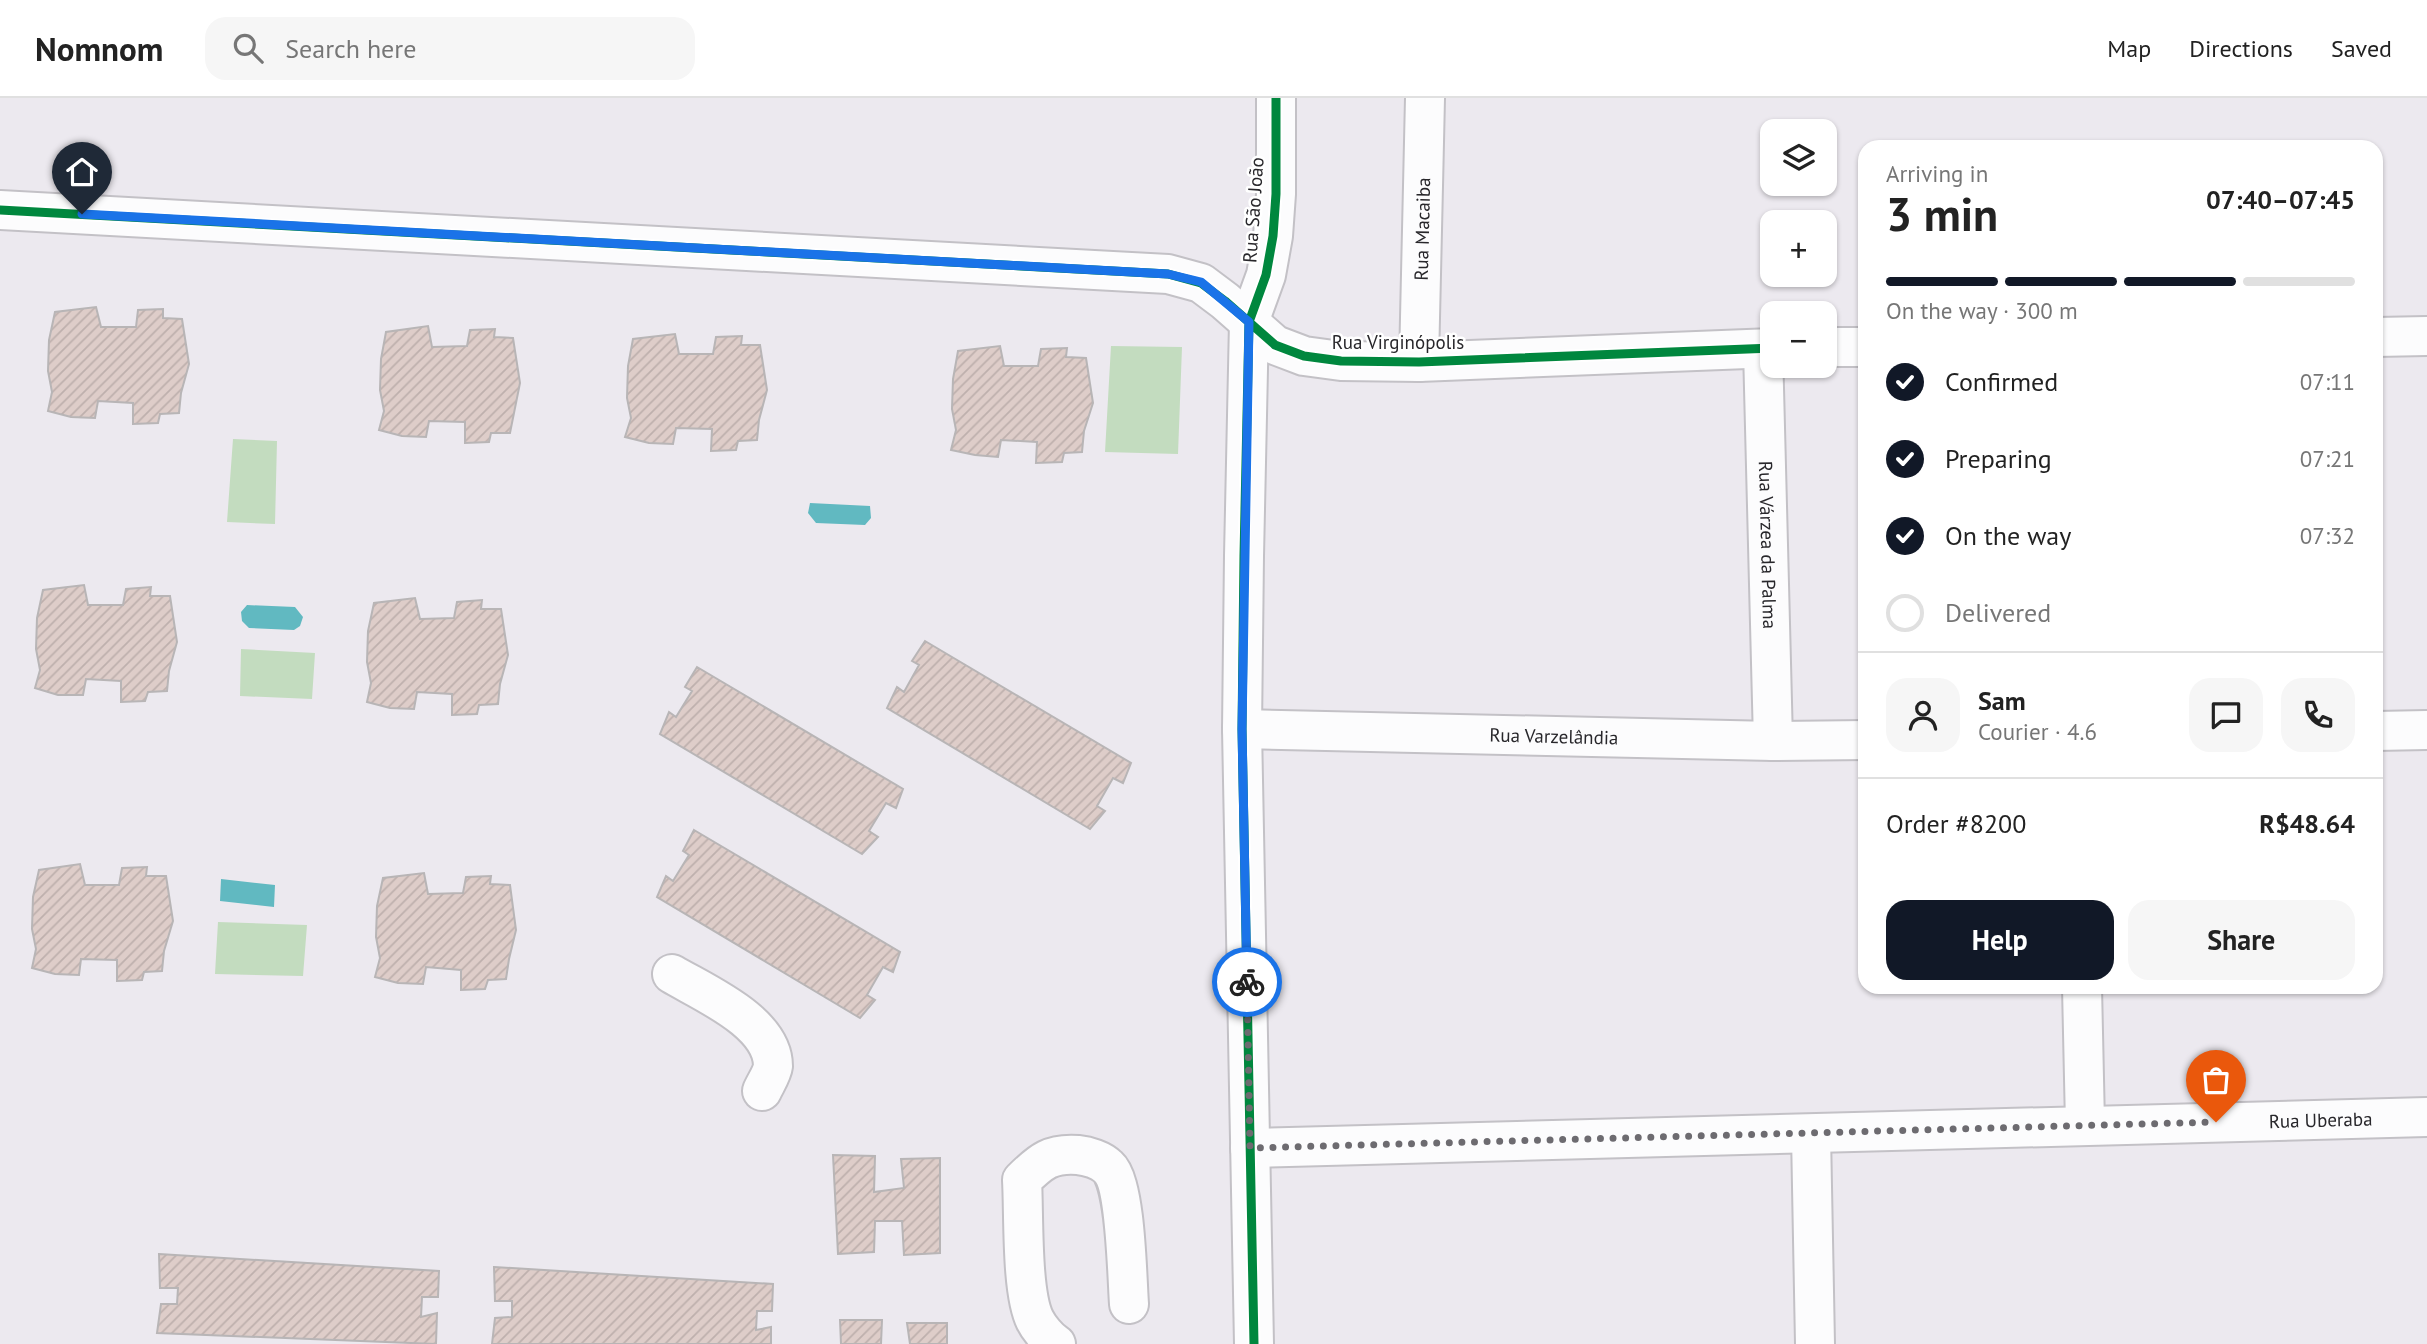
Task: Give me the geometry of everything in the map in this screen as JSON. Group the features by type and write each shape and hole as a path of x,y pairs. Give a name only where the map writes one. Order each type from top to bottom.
{"street":[{"name":"Rua São João","path":"1254,1344 1242,729 1249,322 1266,275 1273,236 1276,98"},
{"name":"Rua Macaiba","path":"1419,362 1425,98"},
{"name":"Rua Virginópolis","path":"0,210 1168,274 1201,282 1275,345 1304,356 1342,361 1419,362 1760,349"},
{"path":"2383,337 2427,337"},
{"path":"1837,347 1858,347"},
{"name":"Rua Várzea da Palma","path":"1768,378 1773,741"},
{"name":"Rua Varzelândia","path":"1242,729 1773,741 1858,740"},
{"path":"2383,731 2427,730"},
{"path":"672,975 726,1005 755,1026 768,1048 773,1067 762,1091"},
{"path":"2082,994 2085,1124"},
{"name":"Rua Uberaba","path":"1250,1148 2427,1117"},
{"path":"1811,1133 1815,1344"},
{"path":"1056,1344 1035,1319 1027,1292 1022,1180 1040,1161 1064,1154 1088,1156 1109,1167 1120,1192 1129,1304"},
{"path":"1247,1344 1254,1344"}],"green space":[{"path":"1111,346 1182,347 1178,454 1105,452"},
{"path":"233,439 277,441 275,524 227,522"},
{"path":"241,649 315,653 312,699 240,696"},
{"path":"218,922 307,925 303,976 215,974"}],"water":[{"path":"810,503 870,506 871,518 865,525 816,523 808,513"},
{"path":"247,605 295,607 303,617 300,626 294,630 249,628 242,621 241,612"},
{"path":"221,879 275,885 274,907 220,901"}],"building":[{"path":"96,307 101,327 136,327 138,310 163,309 163,318 182,319 189,364 179,413 160,414 158,423 133,424 133,403 98,401 95,418 71,417 48,411 52,392 48,371 49,340 55,312"},
{"path":"428,326 432,347 467,346 470,330 495,329 494,337 513,338 520,383 510,433 491,433 489,442 465,443 465,422 429,421 426,437 402,436 379,430 384,411 380,390 381,359 386,332"},
{"path":"675,334 679,354 713,354 716,337 742,336 741,345 760,345 767,390 757,440 738,441 736,450 711,451 712,429 676,428 673,444 649,443 625,437 631,418 627,398 628,366 633,339"},
{"path":"1000,346 1004,366 1038,366 1041,349 1067,348 1066,357 1086,358 1093,403 1084,431 1082,452 1064,453 1062,462 1036,463 1037,442 1001,440 998,457 951,450 956,430 952,409 958,351"},
{"path":"84,585 88,605 123,605 126,589 151,587 150,596 170,596 177,642 167,691 148,692 145,701 121,702 121,681 86,679 83,695 58,695 35,688 40,670 36,649 37,618 43,590"},
{"path":"415,598 420,619 454,618 457,602 482,600 481,609 501,609 508,655 498,704 479,705 477,714 452,715 452,694 417,692 414,709 390,708 367,702 371,683 367,662 368,631 374,603"},
{"path":"925,641 1131,763 1123,783 1113,778 1097,806 1105,811 1090,829 887,708 897,687 904,692 919,665 912,661"},
{"path":"697,667 903,789 896,808 886,803 869,831 878,837 862,854 660,734 669,712 676,717 692,691 685,687"},
{"path":"694,830 900,952 893,972 883,967 867,995 875,1000 860,1018 657,897 666,876 673,881 689,855 683,851"},
{"path":"80,864 85,885 119,885 122,868 147,867 146,876 166,876 173,921 164,951 162,971 144,972 142,980 117,981 117,960 81,959 79,975 55,974 32,968 36,949 32,929 33,897 39,870"},
{"path":"424,873 428,894 463,893 466,877 491,876 490,884 510,885 516,930 506,979 488,980 485,989 461,990 461,970 426,967 423,984 398,983 375,977 380,958 376,937 377,906 383,878"},
{"path":"833,1155 875,1156 874,1192 904,1188 901,1159 940,1158 940,1253 904,1255 902,1221 875,1221 874,1252 838,1254"},
{"path":"159,1254 439,1271 438,1297 422,1297 421,1317 437,1313 436,1344 157,1333 161,1304 177,1304 178,1288 160,1288"},
{"path":"494,1267 773,1284 772,1311 757,1311 756,1330 771,1327 771,1344 492,1344 495,1318 512,1317 512,1301 495,1301"},
{"path":"840,1320 882,1320 881,1344 841,1344"},
{"path":"907,1323 947,1323 947,1344 910,1344"}],"cycle path":[{"path":"1254,1344 1242,729 1244,556 1249,322 1266,275 1273,236 1276,98"},
{"path":"0,210 1168,274 1201,283 1275,345 1304,356 1341,361 1419,362 1760,349"}],"way so far":[{"path":"1247,982 1250,1148 2216,1122"}],"route":[{"path":"82,214 1168,274 1201,282 1249,322 1242,729 1247,982"}]}
